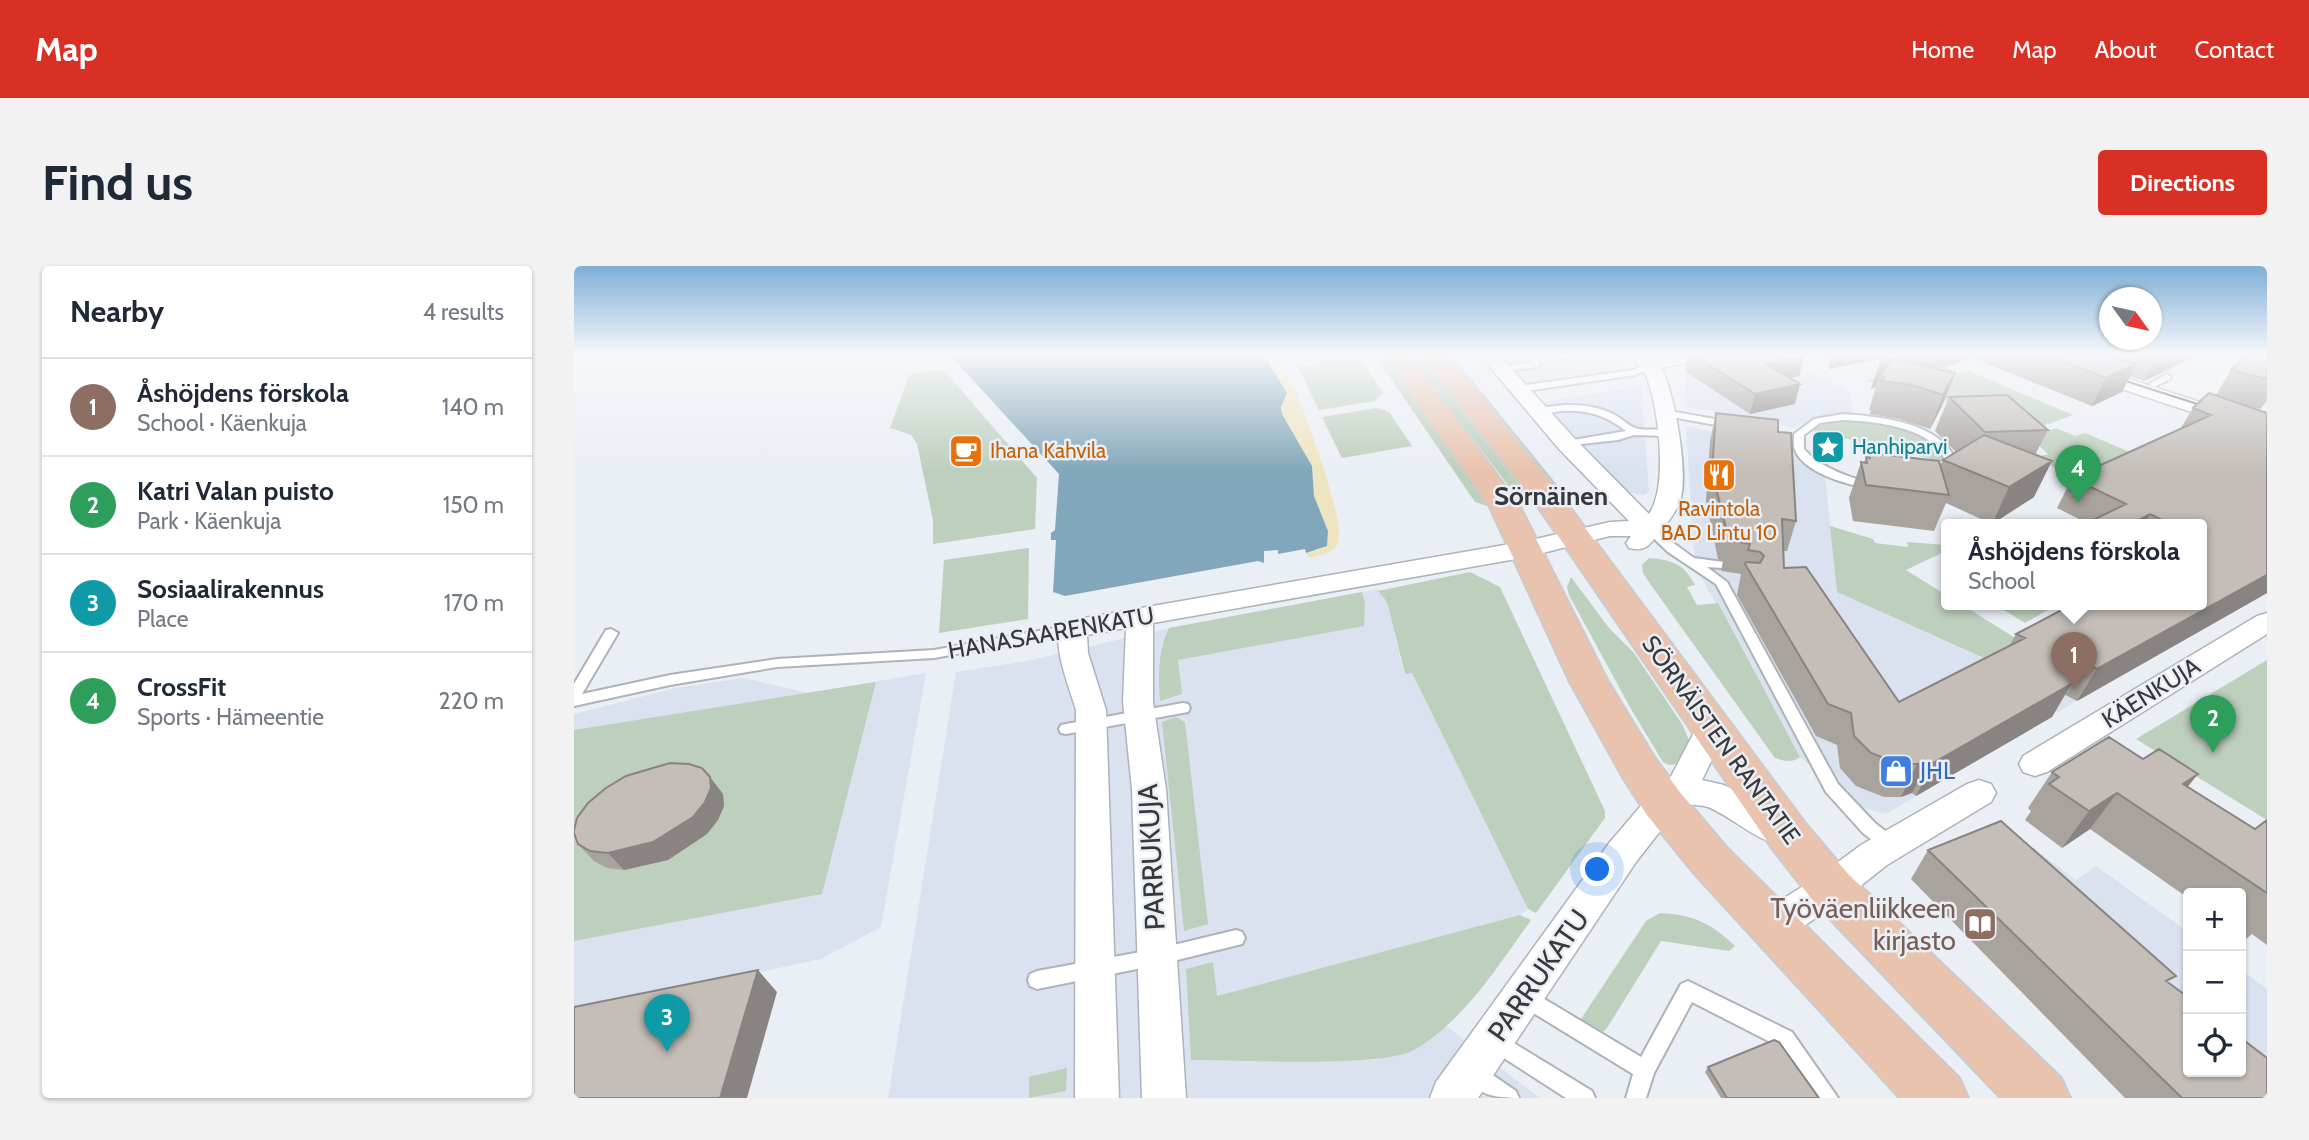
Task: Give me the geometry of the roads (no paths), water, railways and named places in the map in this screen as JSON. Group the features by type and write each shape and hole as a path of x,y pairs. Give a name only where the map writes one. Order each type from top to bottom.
{"main road":[{"path":"1424,393 1501,501 1527,549 1588,680 1639,768 1672,797 1710,860 1939,1098"},
{"name":"SÖRNÄISTEN RANTATIE","path":"1463,393 1581,545 1788,835 1831,888 2040,1098"}],"street":[{"path":"1521,393 1649,528 1666,505 1670,492 1660,393"},
{"path":"2150,393 2267,432"},
{"path":"2197,393 2267,417"},
{"name":"HANASAARENKATU","path":"1072,629 1527,549 1637,544 1649,528"},
{"name":"PARRUKUJA","path":"1139,617 1139,716 1149,789 1164,1098"},
{"name":"KÄENKUJA","path":"2035,764 2267,622"},
{"path":"1072,629 1074,653 1090,700 1079,727 1095,968 1097,1098"},
{"name":"PARRUKATU","path":"1472,1069 1623,852 1672,797 1711,729"},
{"path":"1772,926 1831,888 1860,864 1979,793"},
{"path":"1672,797 1712,794 1788,835"}],"lane":[{"path":"1538,411 1580,406 1599,410 1620,420 1633,432"},
{"path":"1828,419 1876,420 1903,426 1932,440 1948,456 1951,466 1943,478 1922,486 1876,487 1845,479 1817,467 1798,449 1797,436 1807,426 1828,419"},
{"path":"1567,444 1618,437 1665,423 1745,427"},
{"path":"1784,434 1797,436"},
{"path":"1649,528 1672,550 1729,585 1832,788 1869,828 1891,845"},
{"path":"1690,561 1719,565"},
{"name":"HANASAARENKATU","path":"574,701 670,680 777,663 934,654 1072,629"},
{"path":"574,696 611,633"},
{"path":"1079,727 1183,708"},
{"path":"1037,980 1157,957 1236,938"},
{"path":"1636,1098 1645,1070 1688,990 1785,1039 1828,1098"},
{"path":"1523,996 1645,1070"},
{"path":"1472,1069 1509,1098"},
{"path":"1472,1069 1585,1098"}],"water":[{"path":"985,393 1287,393 1281,407 1282,414 1312,466 1314,496 1328,531 1327,546 1306,553 1305,549 1278,554 1278,550 1264,551 1264,563 1258,561 1065,596 1053,592 1056,540 1051,540 1051,533 1055,530 1059,474"}],"tram line":[{"path":"2162,393 2216,410"}],"place":[{"name":"Hanhiparvi","path":"1828,447"},
{"name":"Ihana Kahvila","path":"966,451"},
{"name":"Ravintola BAD Lintu 10","path":"1719,475"},
{"name":"CrossFit","path":"2078,503"},
{"name":"Åshöjdens förskola","path":"2074,690"},
{"name":"Katri Valan puisto","path":"2213,753"},
{"name":"JHL","path":"1896,771"},
{"name":"Työväenliikkeen kirjasto","path":"1980,924"},
{"name":"Sosiaalirakennus","path":"667,1052"}],"district":[{"name":"Sörnäinen","path":"1551,496"}]}
